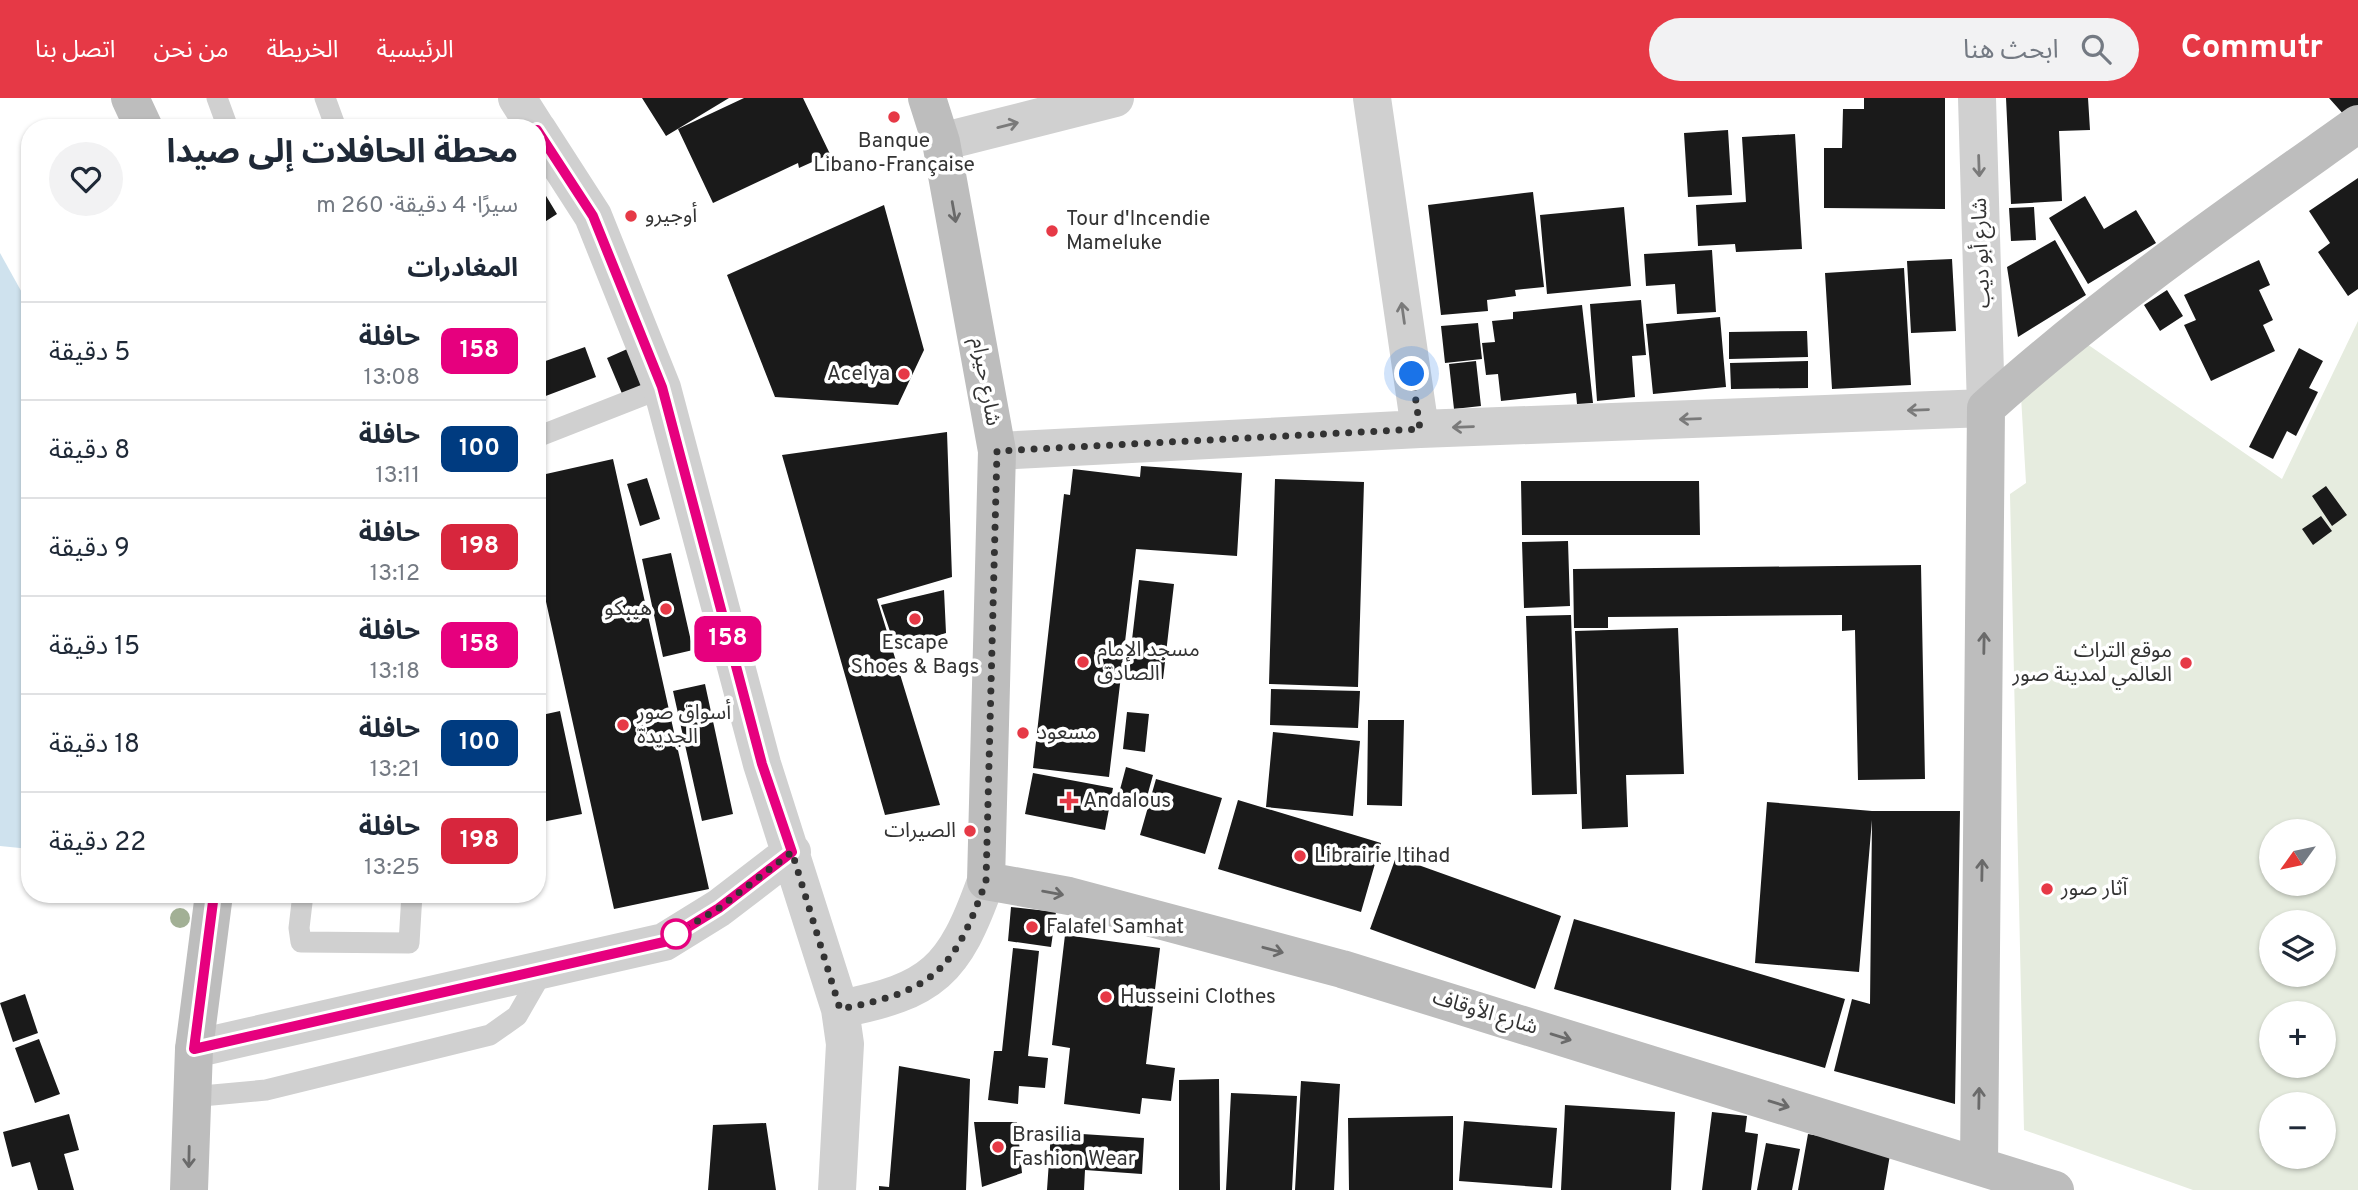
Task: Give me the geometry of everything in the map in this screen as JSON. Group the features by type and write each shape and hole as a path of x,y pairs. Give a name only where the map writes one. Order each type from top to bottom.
{"street":[{"path":"130,98 140,119"},
{"path":"517,98 531,119"},
{"name":"شارع حيرام","path":"842,1026 920,985 948,961 964,936 986,881 997,451 941,142 927,98"},
{"path":"941,142 1115,98"},
{"path":"1372,98 1420,429"},
{"name":"شارع أبو ديب","path":"1978,98 1986,408"},
{"path":"997,451 1420,429 1986,408 2023,373 2116,297 2358,124"},
{"path":"546,143 593,216 662,387 762,764 792,852 842,1026 837,1190"},
{"path":"1975,1178 1986,408"},
{"path":"194,1049 664,942 719,908 792,852"},
{"name":"شارع الأوقاف","path":"986,881 1069,896 1342,969 1975,1178 2054,1190"},
{"path":"188,1190 194,1049 213,903"}],"lane":[{"path":"217,98 225,119"},
{"path":"325,98 333,119"},
{"path":"546,433 662,387"},
{"path":"302,903 299,928 301,942 409,943 411,903"},
{"path":"191,1097 266,1090 490,1035 517,1016 544,969"}],"shaded area":[{"name":"موقع التراث العالمي لمدينة صور","path":"2358,321 2358,1190 2193,1190 2024,1130 2010,494 2026,483 2021,396 2087,344 2282,479"}],"water":[{"path":"0,253 21,291 21,848 0,846"}],"building":[{"path":"642,98 729,98 666,136"},
{"path":"744,98 803,98 830,154 799,168 798,163 713,203 678,129"},
{"path":"1864,98 1945,98 1945,209 1824,208 1824,148 1842,148 1843,109 1864,109"},
{"path":"2006,98 2088,98 2090,130 2059,131 2062,201 2011,204"},
{"path":"2329,98 2358,98 2358,122 2354,126"},
{"path":"1728,130 1732,195 1688,197 1684,133"},
{"path":"1795,134 1802,249 1736,252 1735,244 1698,246 1696,205 1746,202 1742,137"},
{"path":"2358,178 2358,289 2348,296 2318,252 2330,243 2309,211"},
{"path":"1533,192 1544,287 1515,290 1516,296 1487,300 1488,311 1441,315 1428,205"},
{"path":"546,196 557,214 546,221"},
{"path":"2085,196 2104,229 2136,210 2156,243 2088,284 2049,218"},
{"path":"884,205 924,350 898,405 775,397 727,275"},
{"path":"1624,207 1631,286 1547,294 1540,215"},
{"path":"2034,207 2036,240 2011,241 2009,208"},
{"path":"2055,240 2086,295 2018,337 2007,267"},
{"path":"1712,250 1716,312 1677,314 1675,284 1646,286 1644,254"},
{"path":"1952,259 1956,331 1911,333 1907,261"},
{"path":"2259,260 2270,285 2259,290 2273,320 2263,325 2275,351 2211,381 2184,325 2196,320 2184,295"},
{"path":"1904,268 1911,385 1832,389 1825,273"},
{"path":"2167,290 2183,316 2160,331 2144,305"},
{"path":"1641,300 1646,355 1632,356 1635,397 1597,401 1590,304"},
{"path":"1582,305 1593,403 1577,404 1576,393 1501,401 1498,374 1486,375 1482,343 1495,342 1492,321 1513,319 1513,312"},
{"path":"1720,317 1726,387 1653,394 1646,324"},
{"path":"1478,323 1482,359 1445,363 1441,326"},
{"path":"1807,331 1808,357 1729,359 1729,332"},
{"path":"634,346 651,384 623,396 607,358"},
{"path":"585,347 596,377 546,396 546,361"},
{"path":"2299,348 2323,361 2309,388 2318,392 2296,436 2287,431 2273,459 2249,447"},
{"path":"1476,361 1481,406 1454,409 1449,364"},
{"path":"1808,361 1808,388 1731,389 1730,363"},
{"path":"947,432 952,577 877,599 940,805 885,815 782,455"},
{"name":"أسواق صور الجديدة","path":"613,459 709,889 614,909 546,602 546,474"},
{"name":"مسجد الإمام الصادق","path":"1141,466 1242,473 1237,556 1136,549 1109,777 1033,768 1064,494 1070,495 1073,469 1140,477"},
{"path":"647,478 660,519 640,526 627,484"},
{"path":"1275,479 1364,482 1358,687 1269,684"},
{"path":"1521,481 1699,481 1700,535 1522,535"},
{"path":"2326,486 2347,515 2332,526 2312,496"},
{"path":"2321,516 2332,531 2313,545 2302,529"},
{"path":"1568,541 1570,606 1524,608 1522,542"},
{"path":"671,553 693,650 663,657 642,559"},
{"path":"1921,565 1925,779 1858,780 1855,630 1842,631 1842,615 1608,617 1608,628 1574,628 1573,569"},
{"path":"1139,580 1174,584 1163,679 1128,674"},
{"name":"Escape Shoes & Bags","path":"944,590 946,633 896,649 881,605"},
{"path":"1571,615 1577,794 1532,795 1526,616"},
{"path":"1678,628 1684,774 1626,775 1628,827 1582,829 1575,631"},
{"path":"705,684 733,814 702,821 673,691"},
{"path":"1271,689 1360,691 1358,728 1270,725"},
{"path":"560,711 582,814 546,821 546,714"},
{"path":"1127,712 1149,714 1145,752 1123,749"},
{"path":"1368,720 1404,720 1402,806 1367,805"},
{"path":"1273,732 1360,741 1353,816 1266,807"},
{"path":"1126,767 1153,775 1145,804 1118,797"},
{"name":"Andalous","path":"1033,773 1113,788 1105,830 1025,814"},
{"path":"1156,779 1222,798 1205,854 1140,835"},
{"name":"Librairie Itihad","path":"1238,800 1381,843 1361,912 1218,869"},
{"path":"1767,802 1872,811 1960,811 1955,1104 1834,1071 1852,999 1870,1004 1872,820 1859,972 1755,963"},
{"path":"1396,857 1561,916 1535,989 1370,929"},
{"name":"Falafel Samhat","path":"1011,907 1056,912 1051,947 1008,941"},
{"path":"1574,919 1845,999 1825,1068 1554,989"},
{"name":"Husseini Clothes","path":"1065,935 1160,948 1146,1064 1175,1068 1171,1101 1142,1098 1140,1114 1064,1104 1070,1048 1052,1045"},
{"path":"1013,948 1039,951 1028,1056 1048,1058 1045,1088 1019,1086 1018,1104 988,1100 994,1051 1002,1051"},
{"path":"25,994 38,1033 13,1042 0,1003"},
{"path":"39,1039 60,1094 35,1103 15,1048"},
{"path":"899,1066 970,1079 966,1190 879,1190 879,1186 889,1187"},
{"path":"1219,1079 1220,1190 1179,1190 1179,1080"},
{"path":"1301,1081 1340,1084 1334,1190 1295,1190"},
{"path":"1231,1093 1297,1096 1292,1190 1226,1190"},
{"path":"1565,1105 1675,1112 1671,1190 1561,1190"},
{"path":"1712,1112 1747,1116 1745,1132 1758,1134 1751,1190 1702,1190"},
{"path":"69,1114 79,1150 64,1154 74,1190 38,1190 30,1162 12,1167 3,1132"},
{"path":"1453,1116 1453,1190 1349,1190 1348,1118"},
{"path":"1464,1121 1557,1128 1552,1188 1459,1181"},
{"name":"Brasilia Fashion Wear","path":"974,1122 1017,1122 1022,1173 982,1187"},
{"path":"766,1123 776,1190 708,1190 713,1125"},
{"path":"1051,1132 1144,1138 1142,1174 1085,1170 1084,1190 1047,1190"},
{"path":"1808,1134 1891,1149 1884,1190 1798,1190"},
{"path":"1766,1143 1800,1149 1792,1190 1757,1190"}],"bus line":[{"name":"158","path":"213,903 194,1049 664,942 719,908 792,852 762,764 662,387 593,216 546,144"}],"place":[{"name":"Banque Libano-Française","path":"894,117"},
{"name":"أوجيرو","path":"631,216"},
{"name":"Tour d'Incendie Mameluke","path":"1052,231"},
{"name":"Acelya","path":"904,374"},
{"name":"هيبكو","path":"666,609"},
{"name":"Escape Shoes & Bags","path":"915,619"},
{"name":"مسجد الإمام الصادق","path":"1083,662"},
{"name":"موقع التراث العالمي لمدينة صور","path":"2186,663"},
{"name":"أسواق صور الجديدة","path":"623,725"},
{"name":"مسعود","path":"1023,733"},
{"name":"Andalous","path":"1069,801"},
{"name":"الصيرات","path":"970,831"},
{"name":"Librairie Itihad","path":"1300,856"},
{"name":"آثار صور","path":"2047,889"},
{"name":"Falafel Samhat","path":"1032,927"},
{"name":"Husseini Clothes","path":"1106,997"},
{"name":"Brasilia Fashion Wear","path":"998,1147"}],"route":[{"path":"676,934 719,908 792,852 840,1009 889,1000 920,985 948,961 964,936 986,881 997,451 1420,429 1412,374"}]}
